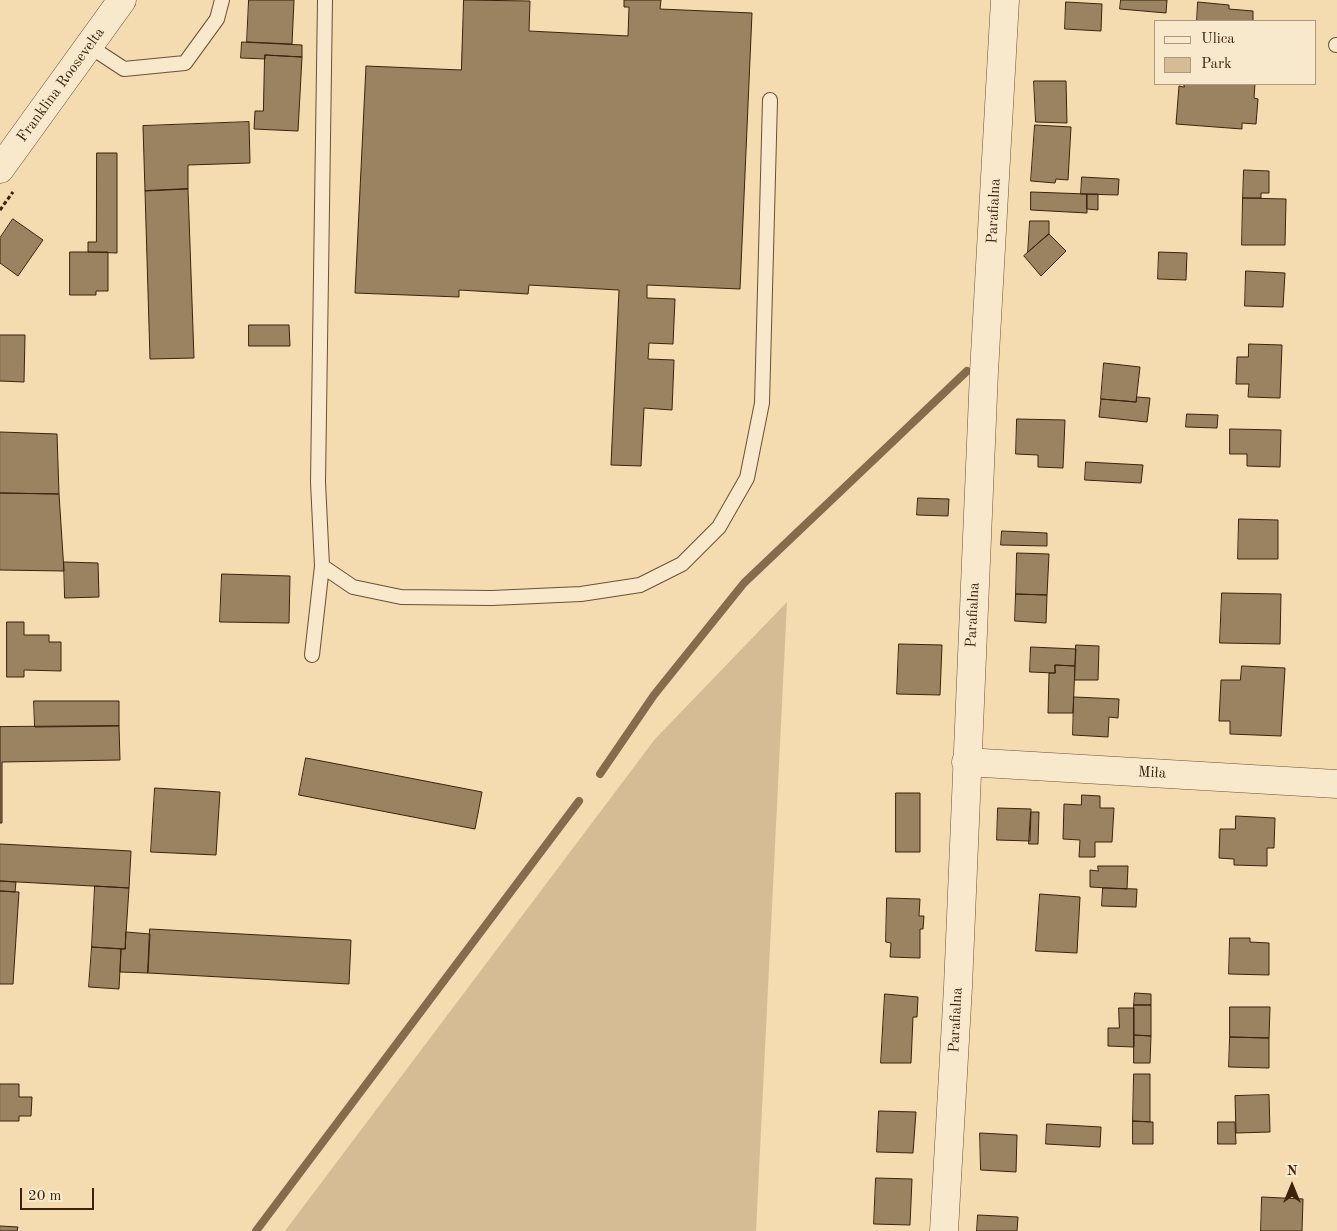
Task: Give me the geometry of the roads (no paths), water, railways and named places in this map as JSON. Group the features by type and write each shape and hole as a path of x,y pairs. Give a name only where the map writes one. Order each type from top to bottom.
{"street":[{"name":"Franklina Roosevelta","path":"0,169 122,0"},
{"name":"Parafialna","path":"944,1231 958,987 966,762 1004,0"},
{"name":"Miła","path":"966,762 1337,784"}],"lane":[{"path":"89,46 124,69 185,63 217,19 222,0"},
{"path":"312,655 322,566 318,482 325,0"},
{"path":"322,566 353,587 401,596 492,598 581,594 640,585 682,564 719,527 747,478 762,404 770,100"}],"waterway":[{"path":"600,774 654,695 744,583 967,371"},
{"path":"256,1231 579,801"}]}
